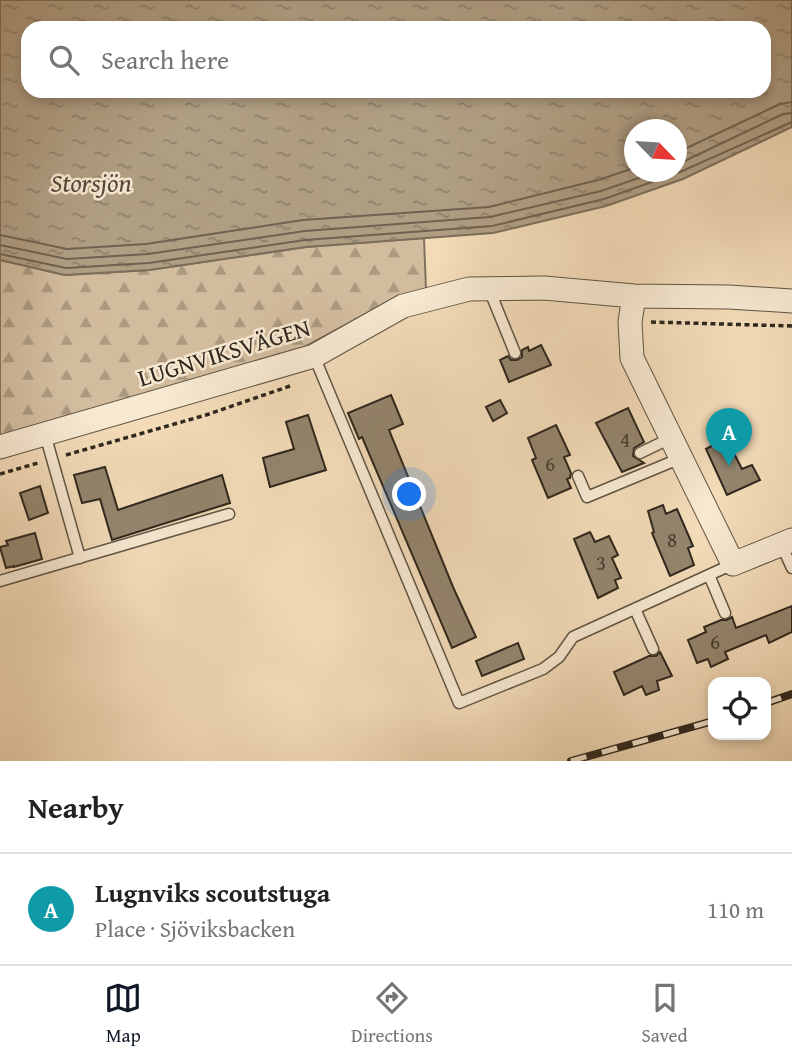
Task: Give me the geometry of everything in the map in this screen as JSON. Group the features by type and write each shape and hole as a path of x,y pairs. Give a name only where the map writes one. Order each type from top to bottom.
{"street":[{"name":"LUGNVIKSVÄGEN","path":"0,447 317,363 403,306 469,289 544,288 634,296 729,297 792,302"},
{"path":"634,296 630,322 632,358 733,564 786,542"}],"lane":[{"path":"489,289 515,353"},
{"path":"317,363 458,703 543,669 559,657 573,637 733,564"},
{"path":"45,434 80,558"},
{"path":"639,453 676,448"},
{"path":"578,476 587,497 676,448"},
{"path":"0,581 229,514"},
{"path":"786,542 792,568"},
{"path":"709,575 725,613"},
{"path":"635,609 653,649"}],"path":[{"path":"630,322 792,326"},
{"path":"0,474 206,415 289,387 317,363"}],"green space":[{"path":"424,238 426,290 383,305 297,351 0,439 0,260 65,275 149,270 306,247"}],"water":[{"name":"Storsjön","path":"0,0 792,0 792,127 687,177 687,119 624,119 624,182 674,182 606,206 493,233 306,247 149,270 65,275 0,260"}],"building":[{"path":"541,345 551,365 509,382 500,360 508,356 511,360 517,360 522,357 522,350 528,347 529,351"},
{"path":"391,395 403,424 389,430 476,637 452,648 362,437 359,439 348,413"},
{"path":"500,400 507,413 493,421 486,407"},
{"path":"628,408 644,442 634,448 633,456 644,463 622,472 596,423"},
{"path":"308,415 326,470 270,487 263,458 294,449 286,422"},
{"path":"556,425 570,455 564,457 571,473 567,479 571,488 548,498 532,460 536,458 528,438"},
{"path":"726,438 742,469 752,465 760,480 727,495 706,449"},
{"path":"105,467 118,510 222,475 230,503 112,540 100,499 82,503 74,475"},
{"path":"40,486 48,513 29,520 20,493"},
{"path":"663,505 666,514 677,509 693,546 688,548 694,565 670,576 652,533 654,532 648,511"},
{"path":"590,532 595,542 609,536 618,555 612,558 621,578 615,580 618,588 598,598 574,539"},
{"path":"35,533 42,559 6,568 0,547 8,545 6,541"},
{"path":"792,606 792,632 769,643 766,635 725,652 728,659 711,667 708,659 697,663 688,640 706,632 704,627 732,617 736,628"},
{"path":"518,643 524,659 482,676 476,661"},
{"path":"660,652 672,676 657,681 659,690 646,695 642,686 624,695 614,672"}],"railway":[{"path":"771,701 792,694"},
{"path":"571,761 708,722"}],"place":[{"name":"Lugnviks scoutstuga","path":"729,466"}]}
